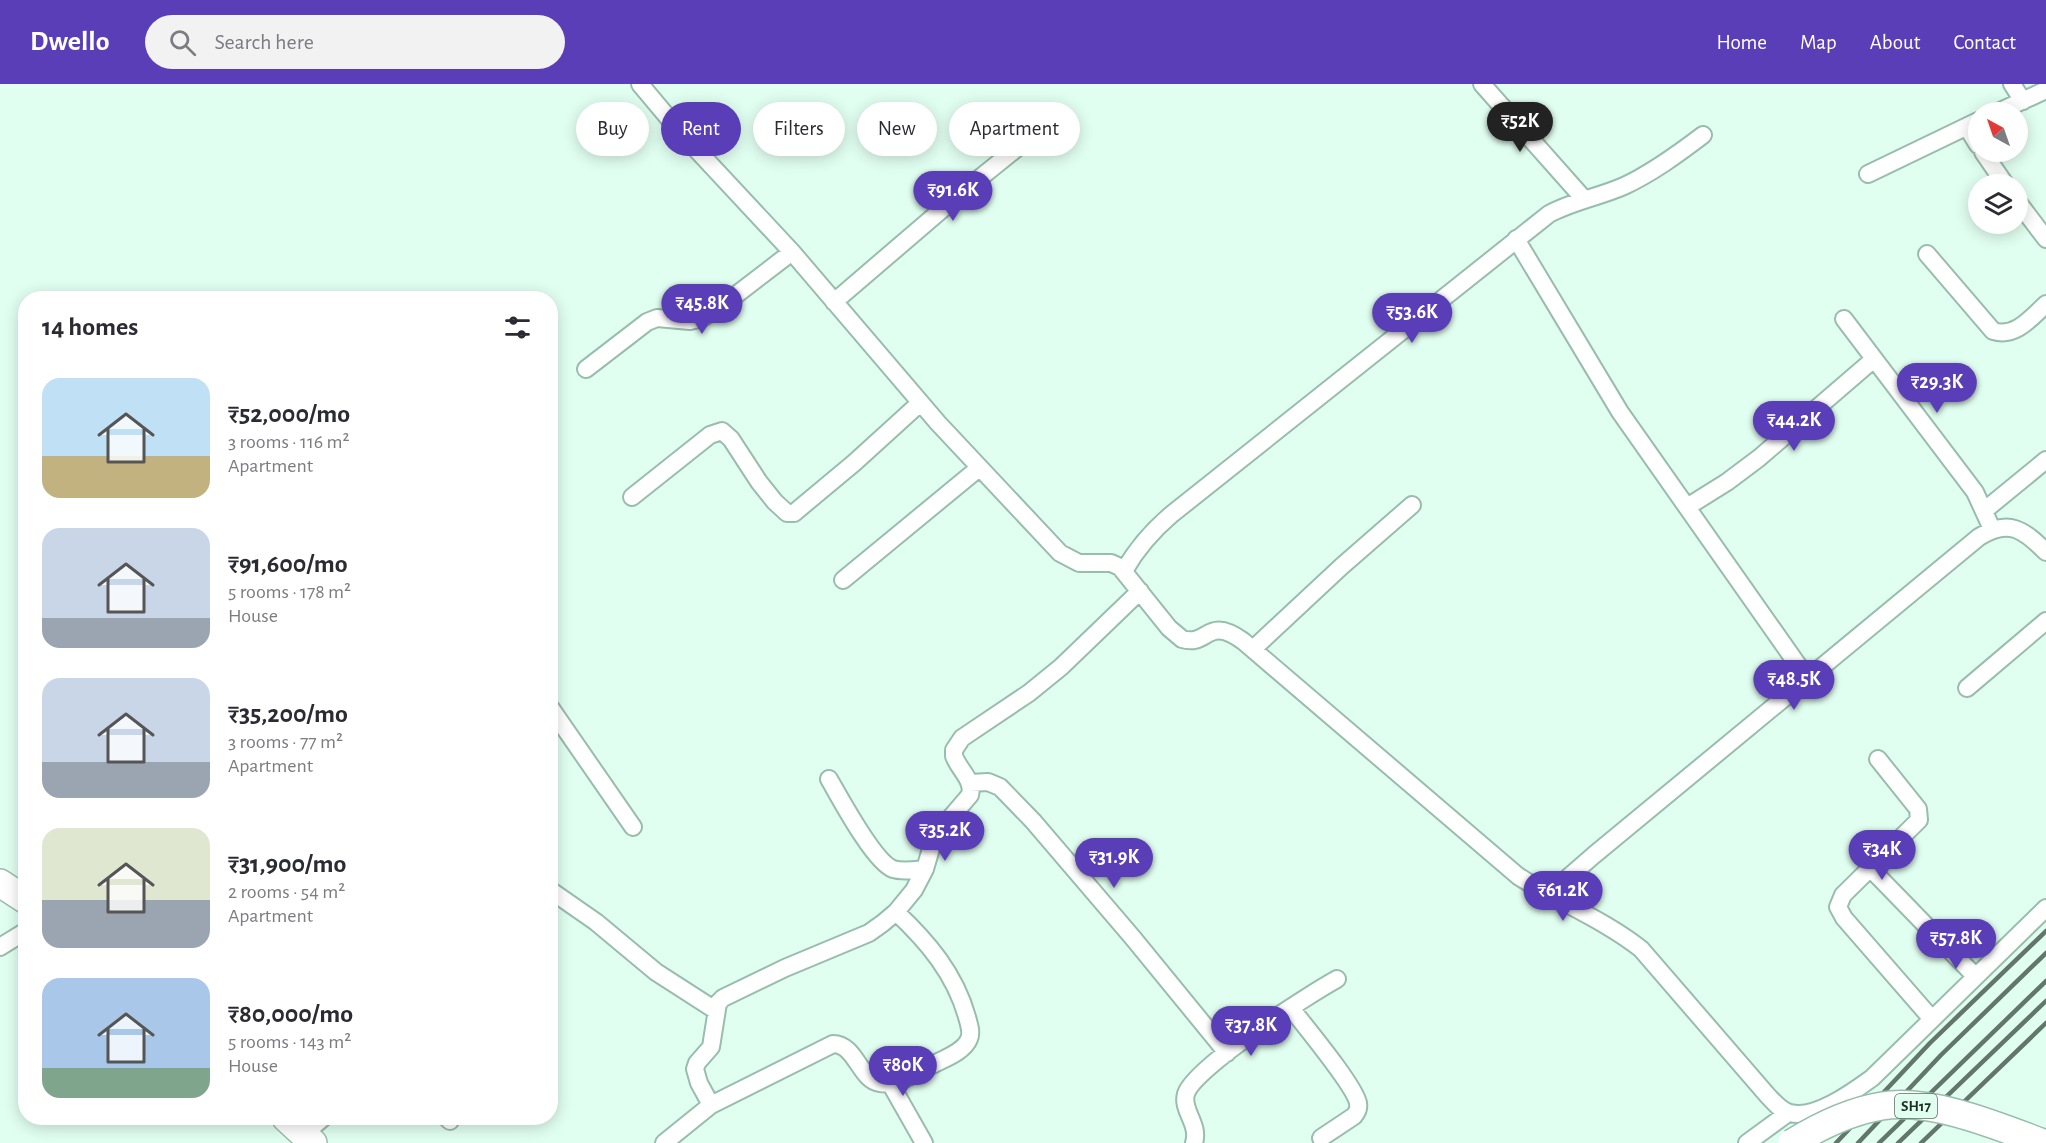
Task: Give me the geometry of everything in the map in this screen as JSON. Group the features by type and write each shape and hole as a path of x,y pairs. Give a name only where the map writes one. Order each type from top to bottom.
{"main road":[{"path":"0,883 18,895"},
{"name":"SH17","path":"1792,1143 1811,1131 1882,1106 1911,1106 1951,1112 2043,1143"}],"street":[{"path":"640,84 681,133 792,252 920,403 1060,553 1079,562 1115,564 1124,571 1169,628 1182,639 1194,640 1222,629 1232,633 1253,649 1518,876 1548,895 1614,930 1641,949 1768,1096 1788,1113 1800,1114 1814,1111 1854,1091 1872,1078 2046,908"},
{"path":"1482,84 1584,199"},
{"path":"2012,84 2023,101 2046,90"},
{"path":"1868,174 1968,126"},
{"path":"1124,571 1136,550 1151,532 1172,514 1549,214 1568,204 1624,186 1658,167 1703,135"},
{"path":"834,302 1007,156"},
{"path":"2028,215 2046,239"},
{"path":"1516,239 1620,412 1807,678"},
{"path":"586,369 647,322 657,318 690,321 702,318 719,308 792,252"},
{"path":"1927,254 1994,331 2002,334 2011,332 2046,304"},
{"path":"1844,319 1975,492 1992,529"},
{"path":"1687,507 1727,482 1759,458 1874,359"},
{"path":"632,497 710,435 722,431 731,440 775,502 787,513 794,513 920,403"},
{"path":"1985,510 2046,460"},
{"path":"843,580 979,468"},
{"path":"1253,649 1412,505"},
{"path":"1548,895 1966,546 1992,529 2008,527 2027,534 2046,552"},
{"path":"711,1105 699,1083 695,1069 697,1063 711,1047 715,1010 718,1003 723,998 785,968 868,933 896,912 914,890 940,830 970,795 972,789 970,783 954,756 954,750 962,738 1029,693 1061,667 1140,591"},
{"path":"1967,688 2046,621"},
{"path":"558,718 633,826"},
{"path":"1878,759 1912,801 1920,815 1915,825 1839,901 1838,907 1931,1018"},
{"path":"829,779 873,850 883,862 892,869 925,869"},
{"path":"970,783 988,782 1000,787 1033,821 1134,938 1227,1053"},
{"path":"1870,868 1975,976"},
{"path":"558,901 596,922 656,972 715,1010"},
{"path":"664,1143 711,1105 833,1044 841,1044 847,1049 876,1082 890,1083 918,1072 965,1046 970,1034 965,1011 949,973 917,931 896,912"},
{"path":"0,947 18,936"},
{"path":"1194,1143 1195,1125 1186,1105 1186,1094 1205,1071 1291,1008 1337,979"},
{"path":"1291,1008 1358,1101 1357,1112 1354,1116 1321,1138"},
{"path":"890,1083 924,1143"},
{"path":"1747,1143 1788,1113"}],"railway":[{"path":"1836,1143 1930,1043 2046,931"},
{"path":"1858,1143 1941,1055 2046,953"},
{"path":"1879,1143 2046,981"},
{"path":"1898,1143 2046,1001"},
{"path":"1921,1143 2046,1023"}]}
